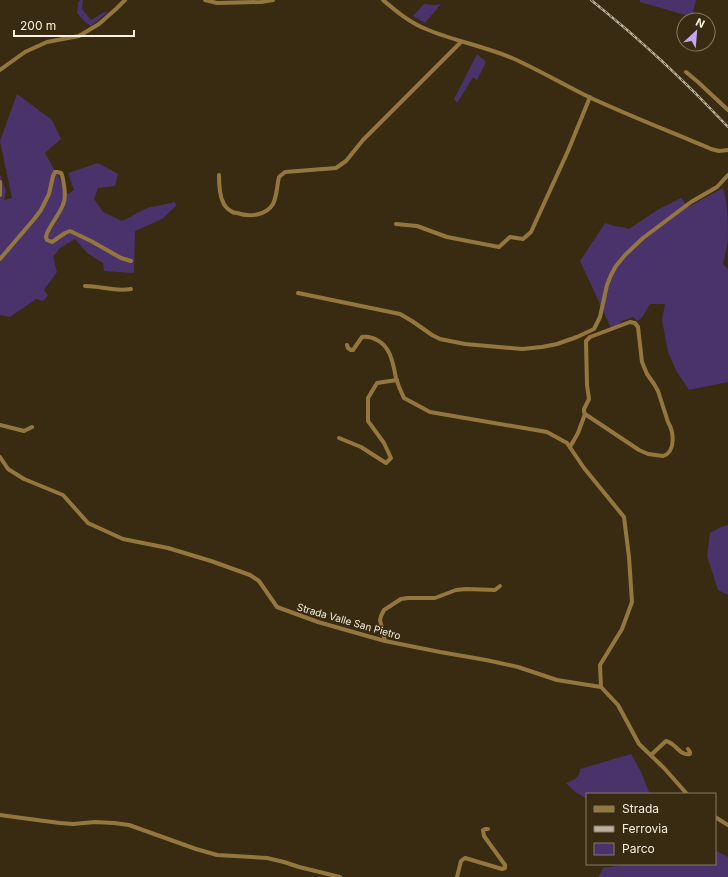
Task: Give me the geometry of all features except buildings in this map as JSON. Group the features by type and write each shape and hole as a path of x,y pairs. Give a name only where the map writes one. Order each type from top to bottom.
{"street":[{"path":"0,70 24,52 47,42 79,36 99,24 125,0"},
{"path":"205,0 217,3 261,2 273,0"},
{"path":"383,0 424,29 510,57 590,97 711,149 726,152"},
{"path":"219,175 220,193 224,203 231,211 242,215 253,215 268,210 273,204 278,177 286,172 336,168 346,161 363,140 461,42"},
{"path":"686,72 728,110"},
{"path":"396,224 417,226 447,237 499,247 510,237 522,239 531,232 568,151 590,97"},
{"path":"0,259 41,210 49,194 52,176 55,172 57,172 61,173 62,175 65,199 62,208 47,233 47,240 52,242 65,233 70,232 92,241 120,258 131,261"},
{"path":"298,293 394,312 405,317 440,339 465,344 522,350 542,348 557,344 578,337 594,329 600,317 607,285 611,275 625,255 643,238 691,202 717,187 728,176"},
{"path":"0,182 0,195"},
{"path":"85,286 116,290 131,289"},
{"path":"570,447 578,433 585,414 584,409 589,399 587,384 586,340 618,326 633,322 638,327 642,362 658,391 670,427 672,439 671,449 668,454 663,456 643,452 585,414"},
{"path":"348,345 348,348 353,350 359,340 366,336 370,336 381,342 390,354 397,380 404,398 430,412 547,432 566,443 624,518 629,557 632,602 622,629 600,665 601,687 618,705 639,744 664,768 686,793"},
{"path":"578,337 585,343"},
{"path":"339,438 361,447 386,463 391,458 384,443 368,421 368,398 377,383 397,380"},
{"path":"0,425 24,431 32,428"},
{"name":"Strada Valle San Pietro","path":"0,457 8,469 24,479 63,495 88,522 123,539 168,548 250,575 259,581 277,607 318,622 385,641 518,667 556,680 601,687"},
{"path":"385,641 380,620 381,616 384,610 401,599 435,598 456,590 495,590 500,586"},
{"path":"651,755 666,741 674,745 682,753 690,754 688,749"},
{"path":"0,815 73,824 95,822 129,825 217,855 267,858 340,877"},
{"path":"716,818 728,825"},
{"path":"457,877 461,861 465,858 505,868 505,865 484,836 483,830 488,829"}],"green space":[{"path":"80,0 83,0 82,9 91,20 106,11 107,13 91,26 77,13 78,3"},
{"path":"640,0 696,0 693,12 676,12 640,2"},
{"path":"424,4 441,4 425,23 413,16"},
{"path":"477,54 486,62 477,80 473,77 457,103 454,99"},
{"path":"17,94 52,120 61,139 45,153 68,194 74,190 68,173 98,163 118,174 115,186 98,188 94,199 103,212 122,221 147,208 175,202 176,206 162,219 135,231 134,273 104,271 103,263 87,253 75,239 60,248 53,257 57,272 44,290 48,295 43,301 36,299 10,317 0,315 0,174 6,191 4,200 12,198 0,141"},
{"path":"723,188 727,207 728,226 728,239 723,264 728,269 728,382 689,390 677,372 668,352 662,320 665,304 650,304 643,316 638,321 633,317 622,321 617,326 611,328 580,261 605,223 629,229 659,209 681,198 688,207"},
{"path":"728,525 728,595 718,590 707,556 710,533"},
{"path":"631,754 641,772 650,793 586,793 586,798 575,792 566,783 574,780 579,775 580,769"},
{"path":"716,851 728,857 728,877 599,877 603,868 623,865 716,865"}],"railway":[{"path":"591,0 662,61 728,127"}]}
